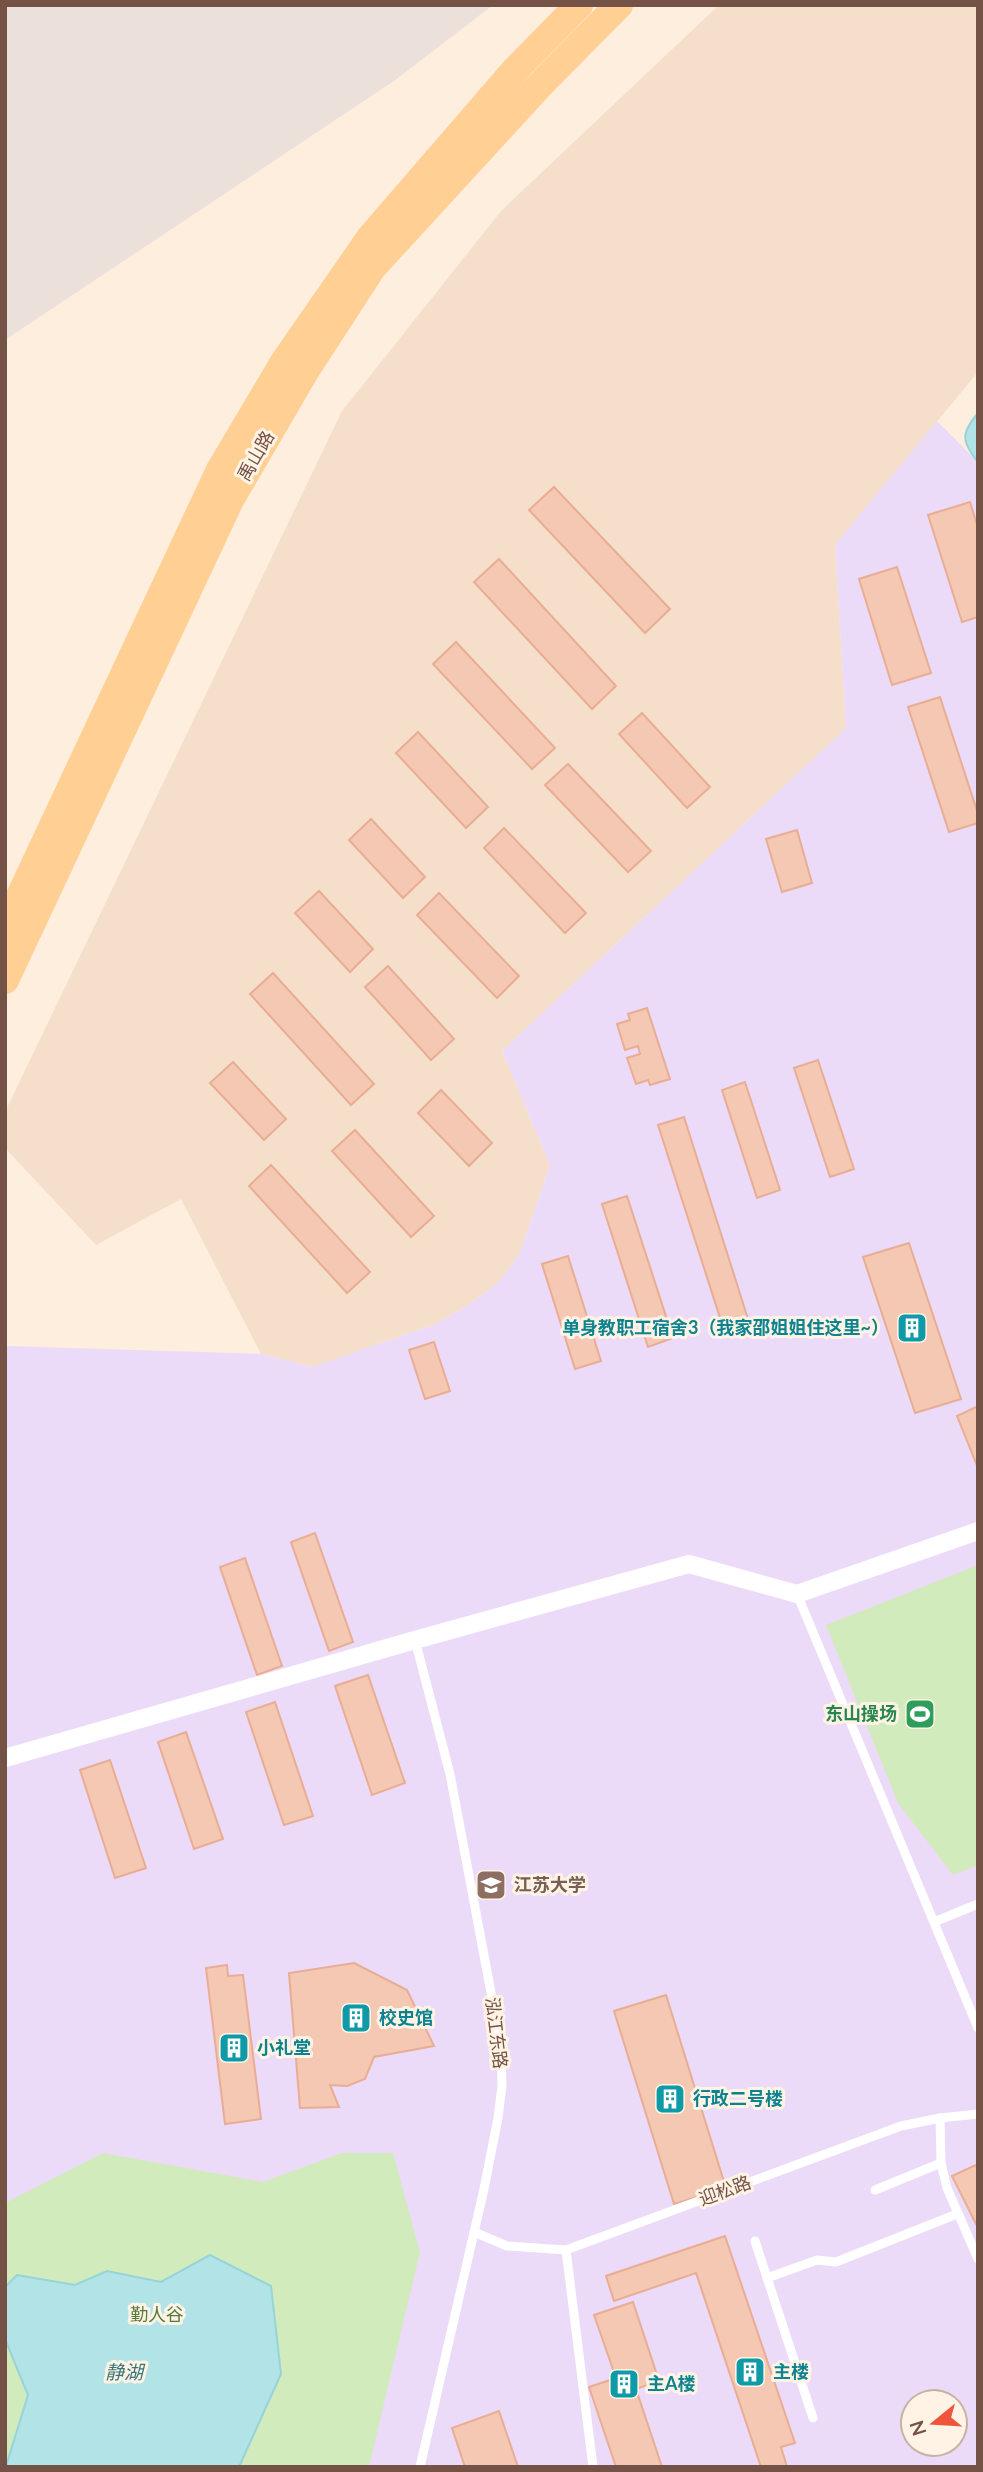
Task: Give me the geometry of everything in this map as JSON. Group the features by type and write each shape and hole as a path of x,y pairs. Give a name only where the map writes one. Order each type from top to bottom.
{"main road":[{"name":"禹山路","path":"5,928 220,471 284,362 370,238 516,69 579,5"},
{"name":"禹山路","path":"5,981 230,500 307,368 372,268 615,6"}],"street":[{"path":"5,1758 689,1564 797,1594 978,1531"}],"lane":[{"path":"797,1594 978,2028"},
{"name":"泓江东路","path":"415,1640 450,1774 501,2046 502,2086 474,2232 420,2467"},
{"path":"934,1922 978,1904"},
{"name":"迎松路","path":"474,2232 507,2246 566,2250 901,2126 978,2114"},
{"path":"940,2118 941,2163 957,2214 978,2259"},
{"path":"875,2190 941,2163"},
{"path":"767,2278 817,2260 836,2262 957,2214"},
{"path":"755,2241 813,2418"},
{"path":"566,2250 593,2467"}],"shaded area":[{"path":"5,5 493,5 394,81 5,340"},
{"path":"719,5 978,5 978,372 835,545 846,728 502,1051 550,1165 519,1255 498,1283 465,1307 433,1325 312,1367 261,1354 181,1199 96,1245 5,1148 5,1112 342,411 502,210"},
{"name":"江苏大学","path":"937,421 978,462 978,2467 5,2467 5,1346 261,1354 312,1367 433,1325 465,1307 498,1283 519,1255 550,1165 502,1051 846,728 835,545"}],"green space":[{"name":"东山操场","path":"978,1565 978,1865 953,1875 898,1803 826,1625"},
{"name":"勤人谷","path":"103,2153 263,2182 342,2153 393,2153 420,2252 369,2467 5,2467 5,2203"}],"water":[{"path":"978,413 978,462 968,448 965,437 968,426"},
{"name":"静湖","path":"210,2255 271,2286 281,2374 239,2467 7,2467 28,2395 5,2339 5,2287 17,2275 75,2285 107,2271 161,2282"}],"building":[{"path":"554,487 670,609 645,633 529,510"},
{"path":"970,502 978,528 978,617 962,622 928,515"},
{"path":"499,559 616,686 592,709 474,582"},
{"path":"897,567 931,673 892,685 859,579"},
{"path":"456,642 555,748 532,769 433,664"},
{"path":"940,697 978,814 978,823 949,832 908,707"},
{"path":"642,713 710,787 687,808 619,734"},
{"path":"418,732 488,807 466,828 396,753"},
{"path":"568,764 651,851 628,872 545,785"},
{"path":"371,819 425,877 403,898 349,840"},
{"path":"504,828 586,913 565,933 484,848"},
{"path":"797,830 812,883 782,892 766,839"},
{"path":"319,891 373,949 350,972 295,913"},
{"path":"439,893 519,976 497,998 417,915"},
{"path":"388,966 454,1039 431,1060 365,987"},
{"path":"273,973 374,1084 351,1105 250,994"},
{"path":"647,1008 670,1079 650,1085 648,1080 636,1084 627,1058 640,1054 638,1046 625,1050 617,1024 630,1020 628,1014"},
{"path":"818,1060 854,1169 830,1177 794,1068"},
{"path":"233,1062 286,1119 264,1140 210,1083"},
{"path":"745,1082 780,1190 757,1198 722,1090"},
{"path":"441,1090 492,1143 469,1166 418,1113"},
{"path":"684,1117 748,1319 723,1327 658,1125"},
{"path":"355,1130 434,1216 411,1237 332,1151"},
{"path":"271,1165 370,1272 347,1293 249,1186"},
{"path":"627,1196 673,1338 648,1347 602,1204"},
{"name":"单身教职工宿舍3（我家邵姐姐住这里~）","path":"909,1243 961,1399 915,1413 863,1257"},
{"path":"568,1256 601,1361 575,1369 542,1264"},
{"path":"434,1342 450,1391 425,1399 409,1350"},
{"path":"978,1406 978,1468 957,1416"},
{"path":"315,1533 353,1642 329,1651 291,1542"},
{"path":"245,1558 282,1666 257,1675 220,1567"},
{"path":"368,1675 405,1783 372,1795 335,1686"},
{"path":"275,1702 313,1816 284,1825 246,1712"},
{"path":"186,1732 223,1839 194,1849 158,1742"},
{"path":"110,1760 146,1868 115,1878 80,1770"},
{"name":"校史馆","path":"354,1963 407,1990 434,2046 374,2057 365,2079 347,2086 330,2085 339,2107 300,2108 289,1973"},
{"name":"小礼堂","path":"227,1965 228,1976 243,1975 261,2119 225,2124 206,1968"},
{"name":"行政二号楼","path":"666,1995 726,2188 674,2204 614,2011"},
{"path":"978,2164 978,2228 952,2176"},
{"name":"主楼","path":"725,2236 795,2443 781,2447 787,2467 761,2467 696,2273 614,2301 606,2276"},
{"name":"主A楼","path":"633,2302 659,2381 636,2389 662,2467 616,2467 589,2387 616,2378 594,2315"},
{"path":"499,2411 518,2467 465,2467 452,2428"}],"place":[{"name":"单身教职工宿舍3（我家邵姐姐住这里~）","path":"912,1328"},
{"name":"东山操场","path":"920,1714"},
{"name":"江苏大学","path":"491,1885"},
{"name":"校史馆","path":"356,2018"},
{"name":"小礼堂","path":"234,2048"},
{"name":"行政二号楼","path":"670,2099"},
{"name":"主楼","path":"750,2372"},
{"name":"主A楼","path":"624,2384"}]}
